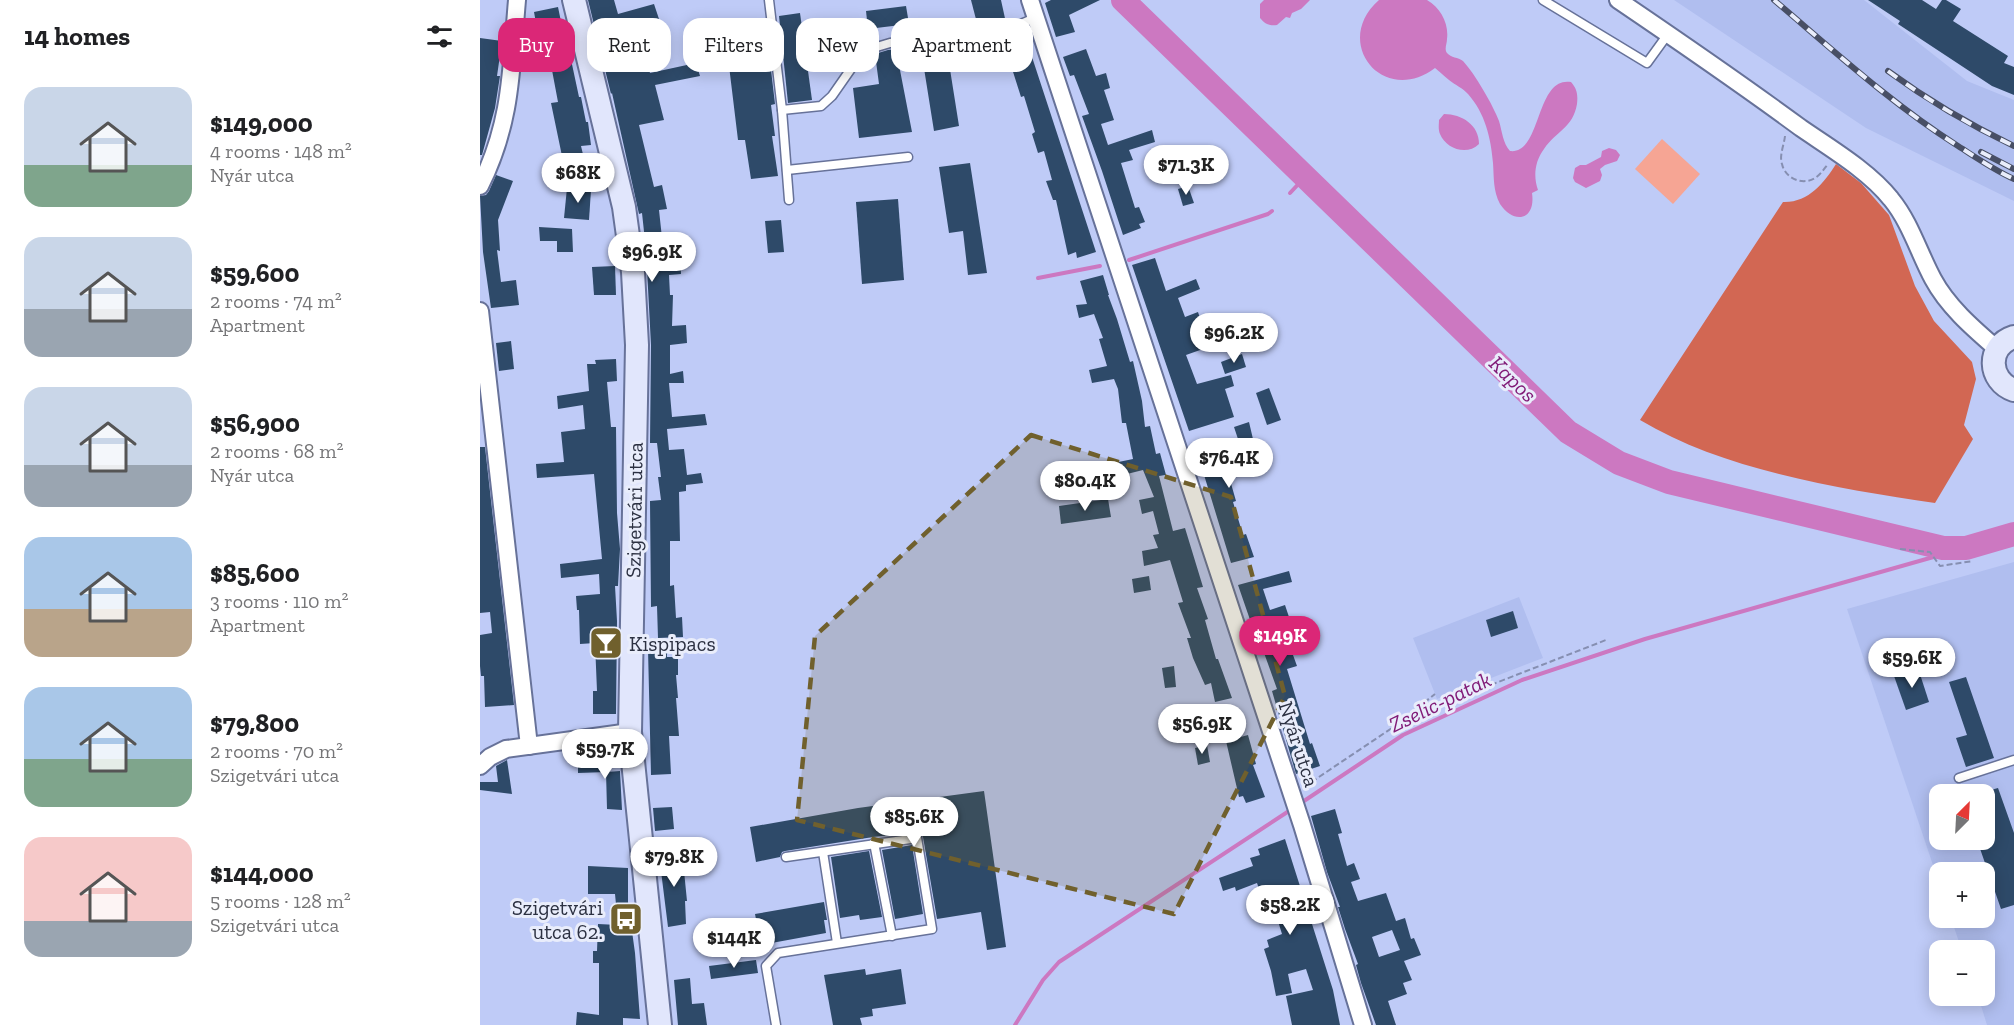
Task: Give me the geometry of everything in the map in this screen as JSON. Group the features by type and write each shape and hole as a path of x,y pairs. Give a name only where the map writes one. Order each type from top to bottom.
{"street":[{"path":"480,186 500,138 509,102 517,0"},
{"name":"Szigetvári utca","path":"574,0 624,207 633,272 638,345 630,732 660,1025"},
{"name":"Nyár utca","path":"1030,0 1302,825 1363,1025"},
{"path":"1618,0 1835,151 1890,198 1907,225 1934,282 1951,305 1975,331 2006,343 1994,357 1993,366 2001,383 2014,390"},
{"path":"480,311 529,746"},
{"path":"480,766 490,757 506,749 630,732"}],"lane":[{"path":"770,0 789,200"},
{"path":"1543,0 1647,63 1668,34"},
{"path":"782,110 821,106 832,96 862,53 870,49 890,43 1004,31 1035,18"},
{"path":"787,170 908,157"},
{"path":"1959,778 2014,760"},
{"path":"776,1025 766,966 778,953 932,929 917,838 786,857"},
{"path":"874,843 892,936"},
{"path":"823,852 837,943"}],"path":[{"path":"1781,129 1785,136 1780,158 1782,167 1789,176 1799,181 1817,177 1835,151"},
{"path":"1900,549 1930,552 1939,565 1973,561"},
{"path":"1392,729 1447,702 1606,640"},
{"path":"1293,799 1392,729 1435,694"}],"highlighted area":[{"path":"1031,435 1231,497 1285,696 1174,914 797,820 815,636"}],"shaded area":[{"path":"1264,0 1310,0 1301,9 1292,13 1290,18 1286,17 1274,25 1267,24 1260,18 1260,4"},
{"path":"1379,0 1427,0 1436,7 1447,28 1447,53 1463,61 1478,81 1496,114 1504,141 1510,151 1520,149 1528,141 1544,102 1559,83 1571,82 1576,89 1577,104 1572,119 1549,143 1539,158 1535,174 1538,190 1532,193 1531,209 1527,214 1517,217 1511,215 1500,204 1495,189 1489,135 1479,109 1466,92 1435,68 1416,78 1398,80 1382,75 1369,64 1362,50 1360,34 1365,17"},
{"path":"1674,0 1864,0 1967,81 2014,100 2014,201 1866,128"},
{"path":"1444,114 1463,118 1473,126 1479,144 1469,150 1463,150 1447,144 1439,128 1439,120"},
{"path":"1662,139 1700,174 1673,204 1635,169"},
{"path":"1609,148 1616,150 1620,155 1617,161 1600,169 1602,175 1600,181 1586,188 1575,182 1573,178 1575,168 1601,157 1602,151"},
{"path":"1836,164 1861,183 1889,215 1915,286 1934,321 1972,362 1976,379 1964,425 1973,439 1935,503 1821,484 1745,465 1673,437 1640,420 1783,202 1808,195 1821,185"},
{"path":"2014,562 2014,1025 1987,1025 1981,1006 1995,1006 1995,940 1958,940 1954,928 1995,928 1995,862 1932,862 1847,609"},
{"path":"1519,597 1543,658 1437,699 1413,638"}],"building":[{"path":"588,0 614,0 618,14 654,4 659,18 592,18"},
{"path":"971,0 1001,0 1005,18 976,18"},
{"path":"1051,0 1100,0 1069,15 1075,32 1056,37 1045,3"},
{"path":"1868,0 1922,0 1936,9 1942,0 1946,0 1961,9 1953,21 2008,56 2004,63 2014,67 2014,95 1992,86 1898,24 1900,21"},
{"path":"906,6 908,18 891,18 891,26 879,28 879,18 867,18 866,11"},
{"path":"558,7 560,18 535,18 534,12"},
{"path":"800,13 801,18 796,18 796,72 808,72 812,100 788,103 784,64 784,18 779,16"},
{"path":"480,38 498,40 497,76 500,76 495,108 482,155 480,155"},
{"path":"1086,49 1096,76 1106,73 1110,88 1104,90 1114,120 1101,124 1108,145 1152,130 1155,142 1129,150 1133,160 1121,163 1135,208 1139,207 1145,222 1139,224 1141,228 1123,235 1082,116 1089,114 1074,75 1070,76 1063,57"},
{"path":"891,50 891,72 900,72 912,132 859,138 853,88 879,84 879,53"},
{"path":"1033,60 1096,252 1077,258 1076,252 1068,255 1056,200 1053,200 1046,181 1052,180 1044,151 1038,153 1032,134 1035,132 1024,96 1021,97 1013,72 1033,72"},
{"path":"683,66 683,72 699,72 700,76 655,85 664,120 639,125 654,187 662,185 667,209 659,210 662,238 680,238 681,274 669,275 670,295 673,295 672,326 686,325 687,343 670,345 670,374 683,371 684,383 669,383 672,417 705,414 707,425 667,429 669,450 684,449 687,475 701,473 703,483 686,485 686,491 679,492 680,541 670,541 670,586 674,585 676,618 682,617 683,637 658,638 657,606 651,607 650,501 661,500 658,477 661,477 657,443 650,443 651,345 646,250 642,213 639,214 606,72 671,72 671,68"},
{"path":"552,72 574,72 586,122 588,122 591,145 581,146 587,171 563,176 559,157 562,156 551,103 558,102"},
{"path":"730,72 771,72 775,104 771,105 775,136 772,136 778,176 751,179 745,140 738,140"},
{"path":"925,72 950,72 959,126 934,131"},
{"path":"970,163 987,273 968,275 963,231 949,233 939,167"},
{"path":"496,175 513,181 498,220 500,251 497,250 501,282 516,280 519,305 491,308 483,252 480,196 486,195"},
{"path":"1188,186 1194,203 1183,206 1178,189"},
{"path":"567,188 591,190 589,220 564,218"},
{"path":"898,199 904,280 862,284 856,202"},
{"path":"781,220 784,252 768,253 765,221"},
{"path":"539,227 572,229 573,252 557,252 557,241 540,241"},
{"path":"1155,258 1166,291 1196,279 1200,289 1178,298 1185,317 1198,312 1205,334 1212,331 1217,344 1186,355 1197,384 1231,375 1234,386 1225,389 1234,417 1189,431 1132,265"},
{"path":"615,266 616,295 594,295 592,267"},
{"path":"1103,275 1130,362 1133,361 1145,427 1150,426 1156,454 1160,453 1166,475 1159,476 1173,531 1185,528 1203,587 1197,588 1208,619 1205,620 1216,659 1218,659 1232,698 1215,702 1211,683 1205,685 1187,638 1191,638 1178,603 1183,602 1170,560 1144,566 1142,551 1158,548 1153,535 1159,534 1153,511 1142,514 1139,500 1154,497 1143,470 1107,479 1104,465 1133,459 1126,423 1122,423 1118,389 1114,379 1092,383 1089,370 1107,366 1099,339 1103,338 1094,314 1079,318 1076,305 1087,304 1080,281"},
{"path":"511,341 514,369 499,371 496,343"},
{"path":"1242,354 1246,367 1225,374 1221,362"},
{"path":"616,359 617,381 607,382 611,427 616,427 617,513 620,549 618,586 615,586 616,714 593,714 593,691 597,691 595,643 580,644 579,610 577,610 576,596 600,594 599,574 561,578 560,564 602,559 594,474 537,478 536,464 564,462 561,432 585,429 583,405 558,409 557,396 589,391 587,364 596,364 595,360"},
{"path":"1269,388 1281,420 1267,425 1256,393"},
{"path":"1249,422 1260,469 1249,472 1244,453 1224,459 1243,535 1246,534 1254,557 1231,563 1197,452 1238,439 1234,427"},
{"path":"480,447 485,447 514,705 485,707 484,676 481,676 480,666 480,635 492,633 490,612 480,613"},
{"path":"1108,499 1111,517 1061,524 1059,506"},
{"path":"1289,571 1292,582 1263,589 1270,610 1285,605 1289,617 1277,621 1285,646 1289,644 1297,666 1287,669 1310,744 1312,743 1320,766 1296,774 1272,691 1277,689 1238,585"},
{"path":"1149,576 1151,590 1134,593 1132,579"},
{"path":"1513,611 1518,628 1491,637 1486,620"},
{"path":"648,649 667,649 667,657 678,657 678,675 676,675 678,698 676,698 679,736 669,736 671,774 651,775"},
{"path":"1174,666 1176,687 1165,688 1162,668"},
{"path":"1918,668 1929,702 1906,710 1894,676"},
{"path":"1966,677 1994,758 1966,767 1956,738 1967,735 1949,682"},
{"path":"1248,735 1256,764 1253,765 1265,797 1246,803 1243,796 1239,797 1226,741"},
{"path":"1207,745 1210,762 1198,765 1195,748"},
{"path":"609,758 610,772 620,771 622,810 607,809 606,772 578,773 578,759"},
{"path":"507,760 512,794 480,790 480,782 498,782 496,766"},
{"path":"1998,788 2014,833 2014,905 2001,909 1995,892 1995,862 1985,862 1980,850 1995,850 1995,789"},
{"path":"984,791 1006,947 987,950 981,912 937,919 923,837 919,832 785,851 780,857 756,862 750,827 858,808"},
{"path":"672,807 674,829 655,831 653,808"},
{"path":"1335,809 1342,833 1338,834 1347,866 1354,863 1360,879 1351,882 1358,901 1386,893 1396,921 1405,918 1411,939 1414,938 1421,955 1404,961 1412,980 1403,983 1407,994 1388,1001 1396,1025 1376,1025 1361,983 1356,965 1358,964 1338,907 1340,907 1311,816","holes":["1392,930 1400,950 1379,957 1372,937"]},
{"path":"1285,839 1333,990 1340,1025 1292,1025 1286,996 1313,990 1306,969 1288,974 1292,993 1276,996 1264,949 1269,947 1267,940 1282,934 1267,886 1259,889 1257,883 1236,891 1235,887 1223,891 1219,878 1253,866 1250,858 1260,855 1258,849"},
{"path":"912,845 923,914 895,919 882,850"},
{"path":"682,851 687,901 685,901 686,924 668,927 659,855"},
{"path":"869,851 882,917 860,920 859,915 840,918 831,857"},
{"path":"588,866 628,868 628,902 640,1019 623,1018 623,1025 576,1025 577,1012 599,1015 599,963 593,963 593,951 597,951 598,924 618,925 615,894 588,894"},
{"path":"824,902 827,920 824,920 826,933 761,945 755,914"},
{"path":"756,960 758,973 711,979 709,966"},
{"path":"865,969 866,975 901,969 906,1004 872,1009 873,1016 860,1018 862,1025 833,1025 824,975"},
{"path":"690,978 692,1004 704,1003 707,1025 678,1025 674,980"}],"waterway":[{"name":"Kapos","path":"1123,0 1568,432 1619,463 1669,482 1943,548 1966,548 2014,534"},
{"path":"1290,193 1305,177"},
{"path":"1129,260 1272,211"},
{"path":"1038,278 1100,266"},
{"name":"Zselic-patak","path":"1301,803 1403,735 1522,680 1645,639 1944,554 1956,548"},
{"name":"Zselic-patak","path":"1015,1025 1043,980 1059,962 1292,809"}],"railway":[{"path":"1774,0 1910,113 1999,172 2014,179"},
{"path":"1888,71 1949,112 2014,146"},
{"path":"1981,152 2014,169"}],"place":[{"name":"Kispipacs","path":"606,643"},
{"name":"Szigetvári utca 62.","path":"626,919"}]}
